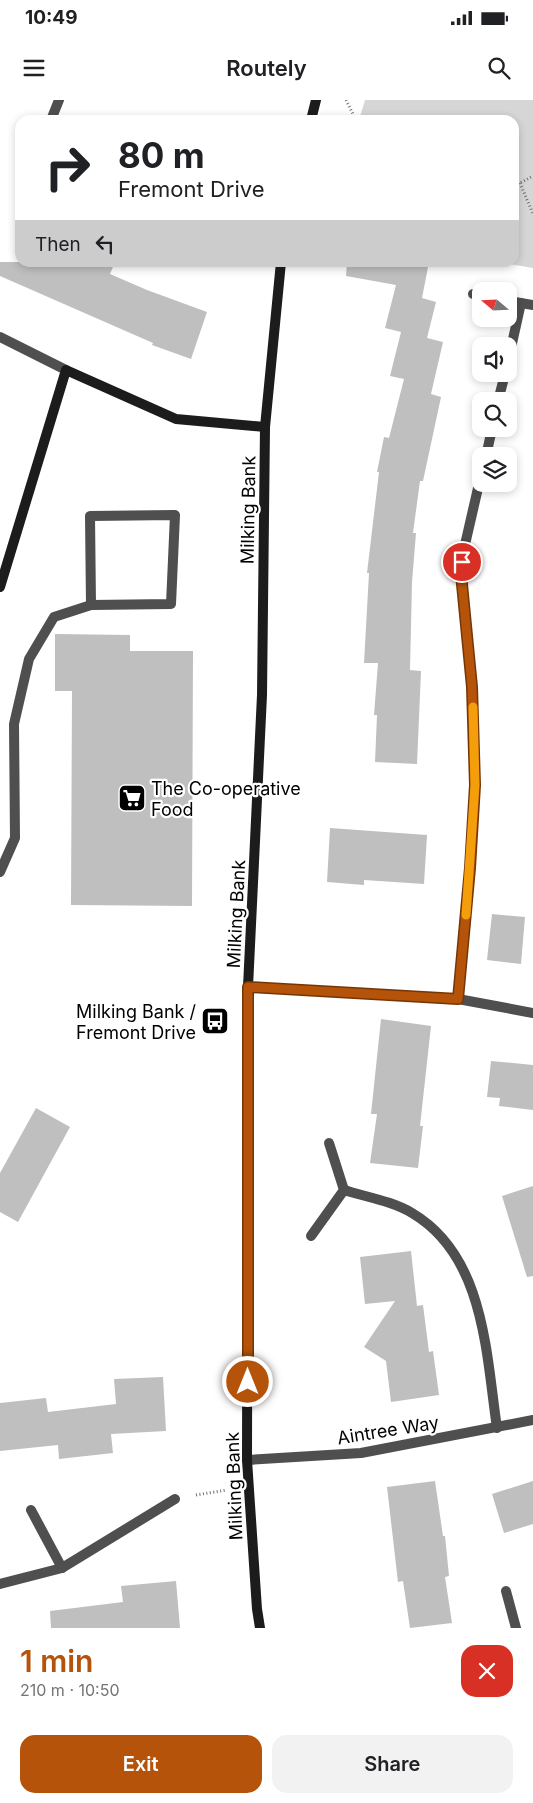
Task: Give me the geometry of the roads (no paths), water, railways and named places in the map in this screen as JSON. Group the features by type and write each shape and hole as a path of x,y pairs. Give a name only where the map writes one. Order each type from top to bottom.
{"street":[{"path":"53,115 59,100"},
{"path":"312,115 316,100"},
{"name":"Milking Bank","path":"260,1628 257,1609 247,1460 248,987 262,695 264,427 280,267"},
{"path":"518,302 533,305"},
{"path":"513,337 521,303"},
{"path":"0,337 66,370 176,419 264,427"},
{"path":"0,587 66,370"},
{"path":"458,999 470,868 475,785 472,687 461,574 464,549 477,492"},
{"path":"0,872 15,838 14,724 29,659 54,617 91,606 171,604 175,515 90,516 91,606"},
{"path":"248,987 458,999 533,1013"},
{"path":"329,1143 344,1190"},
{"path":"311,1236 344,1190"},
{"path":"344,1190 412,1213 432,1229 449,1247 462,1266 475,1297 497,1428"},
{"name":"Aintree Way","path":"247,1460 360,1453 533,1420"},
{"path":"0,1584 62,1568 176,1498"},
{"path":"31,1510 62,1568"},
{"path":"506,1591 516,1628"}],"place":[{"name":"The Co-operative Food","path":"132,798"},
{"name":"Milking Bank / Fremont Drive","path":"215,1021"}]}
